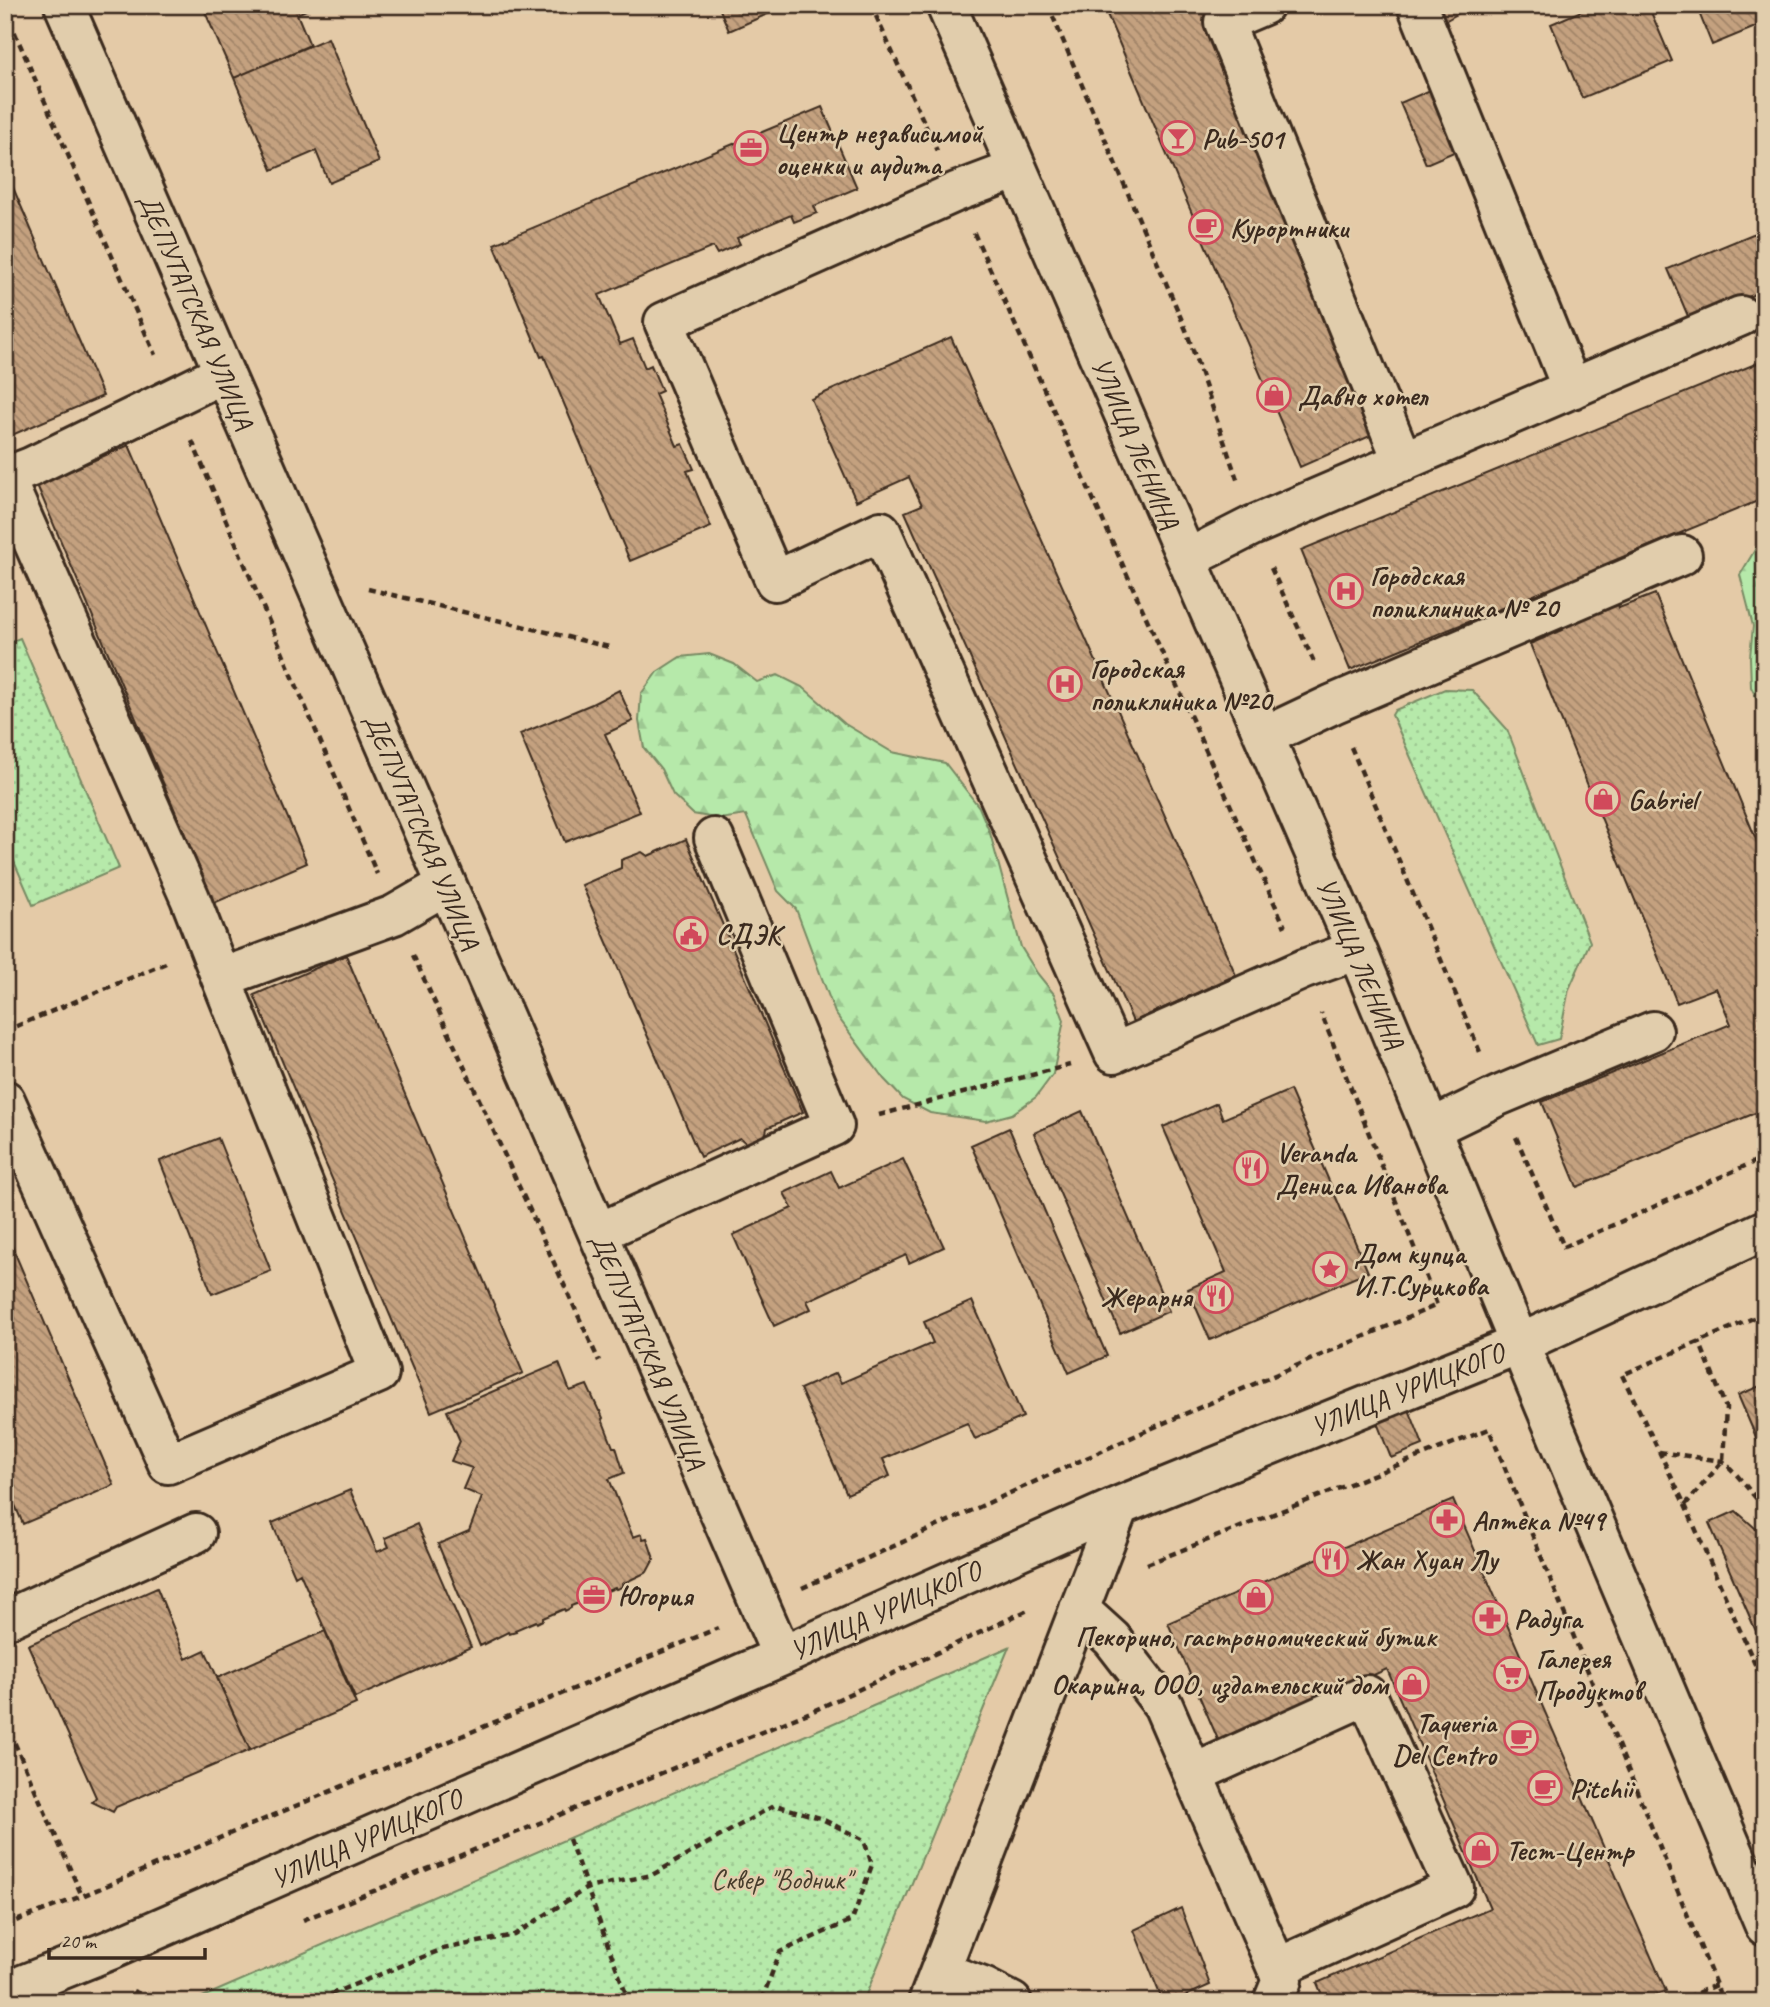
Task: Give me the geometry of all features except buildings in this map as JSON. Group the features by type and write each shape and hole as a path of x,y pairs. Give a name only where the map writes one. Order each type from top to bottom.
{"street":[{"name":"ДЕПУТАТСКАЯ УЛИЦА","path":"64,5 782,1656"},
{"name":"УЛИЦА ЛЕНИНА","path":"946,5 1357,950 1519,1344 1765,1926"},
{"path":"1264,5 1224,22 1402,462"},
{"path":"1417,5 1572,389"},
{"path":"1017,169 956,192 664,322 775,581 881,531 1114,1053 1304,969 1357,950"},
{"path":"1187,559 1252,526 1741,316"},
{"path":"5,1100 168,1464 379,1373 190,898 5,478 224,373"},
{"path":"1265,736 1682,555"},
{"path":"598,1233 834,1126 714,838"},
{"path":"214,962 394,915 446,885"},
{"path":"1430,1129 1498,1096 1653,1031"},
{"name":"УЛИЦА УРИЦКОГО","path":"14,1986 122,1944 1119,1506 1519,1344 1765,1230"},
{"path":"1012,2002 983,1987 934,1986 1119,1506"},
{"path":"5,1620 196,1533"},
{"path":"1079,1609 1112,1639 1163,1705 1193,1774 1275,1985 1454,1888 1367,1695 1193,1774"}],"path":[{"path":"802,1588 1150,1429 1437,1306 1304,969 871,5"},
{"path":"1048,5 1186,330 1252,526 1333,705 1564,1247 1765,1157"},
{"path":"5,10 394,915 604,1373"},
{"path":"366,589 609,647"},
{"path":"5,1031 214,962"},
{"path":"834,1126 1114,1053"},
{"path":"1765,1313 1622,1375 1685,1505 1765,1687"},
{"path":"1685,1505 1723,1461 1726,1408 1699,1341"},
{"path":"1659,1452 1723,1461 1765,1510"},
{"path":"299,1922 813,1711 1033,1607"},
{"path":"5,1925 82,1896 721,1627"},
{"path":"5,1721 82,1896"},
{"path":"322,2002 326,1996 443,1949 514,1935 587,1888 652,1875 775,1805 820,1818 864,1840 872,1865 852,1920 780,1952 761,2002"},
{"path":"569,1839 629,2002"},
{"path":"132,1990 145,1985"},
{"path":"1676,2002 1716,1985"},
{"path":"132,1990 137,2002"},
{"path":"132,1990 160,2002"}],"green space":[{"path":"1756,548 1765,549 1765,715 1751,687 1753,626 1740,575"},
{"path":"20,638 119,868 33,905 5,841 5,644"},
{"path":"709,654 734,664 757,682 778,675 804,688 845,724 892,752 945,763 979,807 990,833 1021,947 1054,994 1064,1020 1053,1074 1036,1097 1012,1114 986,1121 930,1113 903,1099 884,1079 835,1013 796,909 778,891 746,815 720,819 693,814 673,795 661,769 644,748 639,721 641,694 657,672 680,657"},
{"path":"1445,689 1472,690 1507,729 1590,942 1569,989 1559,1039 1538,1045 1392,715 1395,710"},
{"name":"Сквер \"Водник\"","path":"1009,1647 863,2002 191,2002"}],"place":[{"name":"Pub-501","path":"1178,138"},
{"name":"Центр независимой оценки и аудита","path":"751,148"},
{"name":"Курортники","path":"1206,227"},
{"name":"Давно хотел","path":"1274,395"},
{"name":"Городская поликлиника № 20","path":"1346,591"},
{"name":"Городская поликлиника №20","path":"1065,684"},
{"name":"Gabriel","path":"1603,799"},
{"name":"СДЭК","path":"691,934"},
{"name":"Veranda Дениса Иванова","path":"1251,1168"},
{"name":"Дом купца И.Т.Сурикова","path":"1330,1269"},
{"name":"Жерарня","path":"1216,1296"},
{"name":"Аптека №49","path":"1447,1520"},
{"name":"Жан Хуан Лу","path":"1331,1559"},
{"name":"Югория","path":"594,1595"},
{"name":"Пекорино, гастрономический бутик","path":"1256,1597"},
{"name":"Радуга","path":"1490,1618"},
{"name":"Галерея Продуктов","path":"1511,1674"},
{"name":"Окарина, ООО, издательский дом","path":"1412,1684"},
{"name":"Taqueria Del Centro","path":"1521,1738"},
{"name":"Pitchii","path":"1545,1788"},
{"name":"Тест-Центр","path":"1481,1850"}]}
